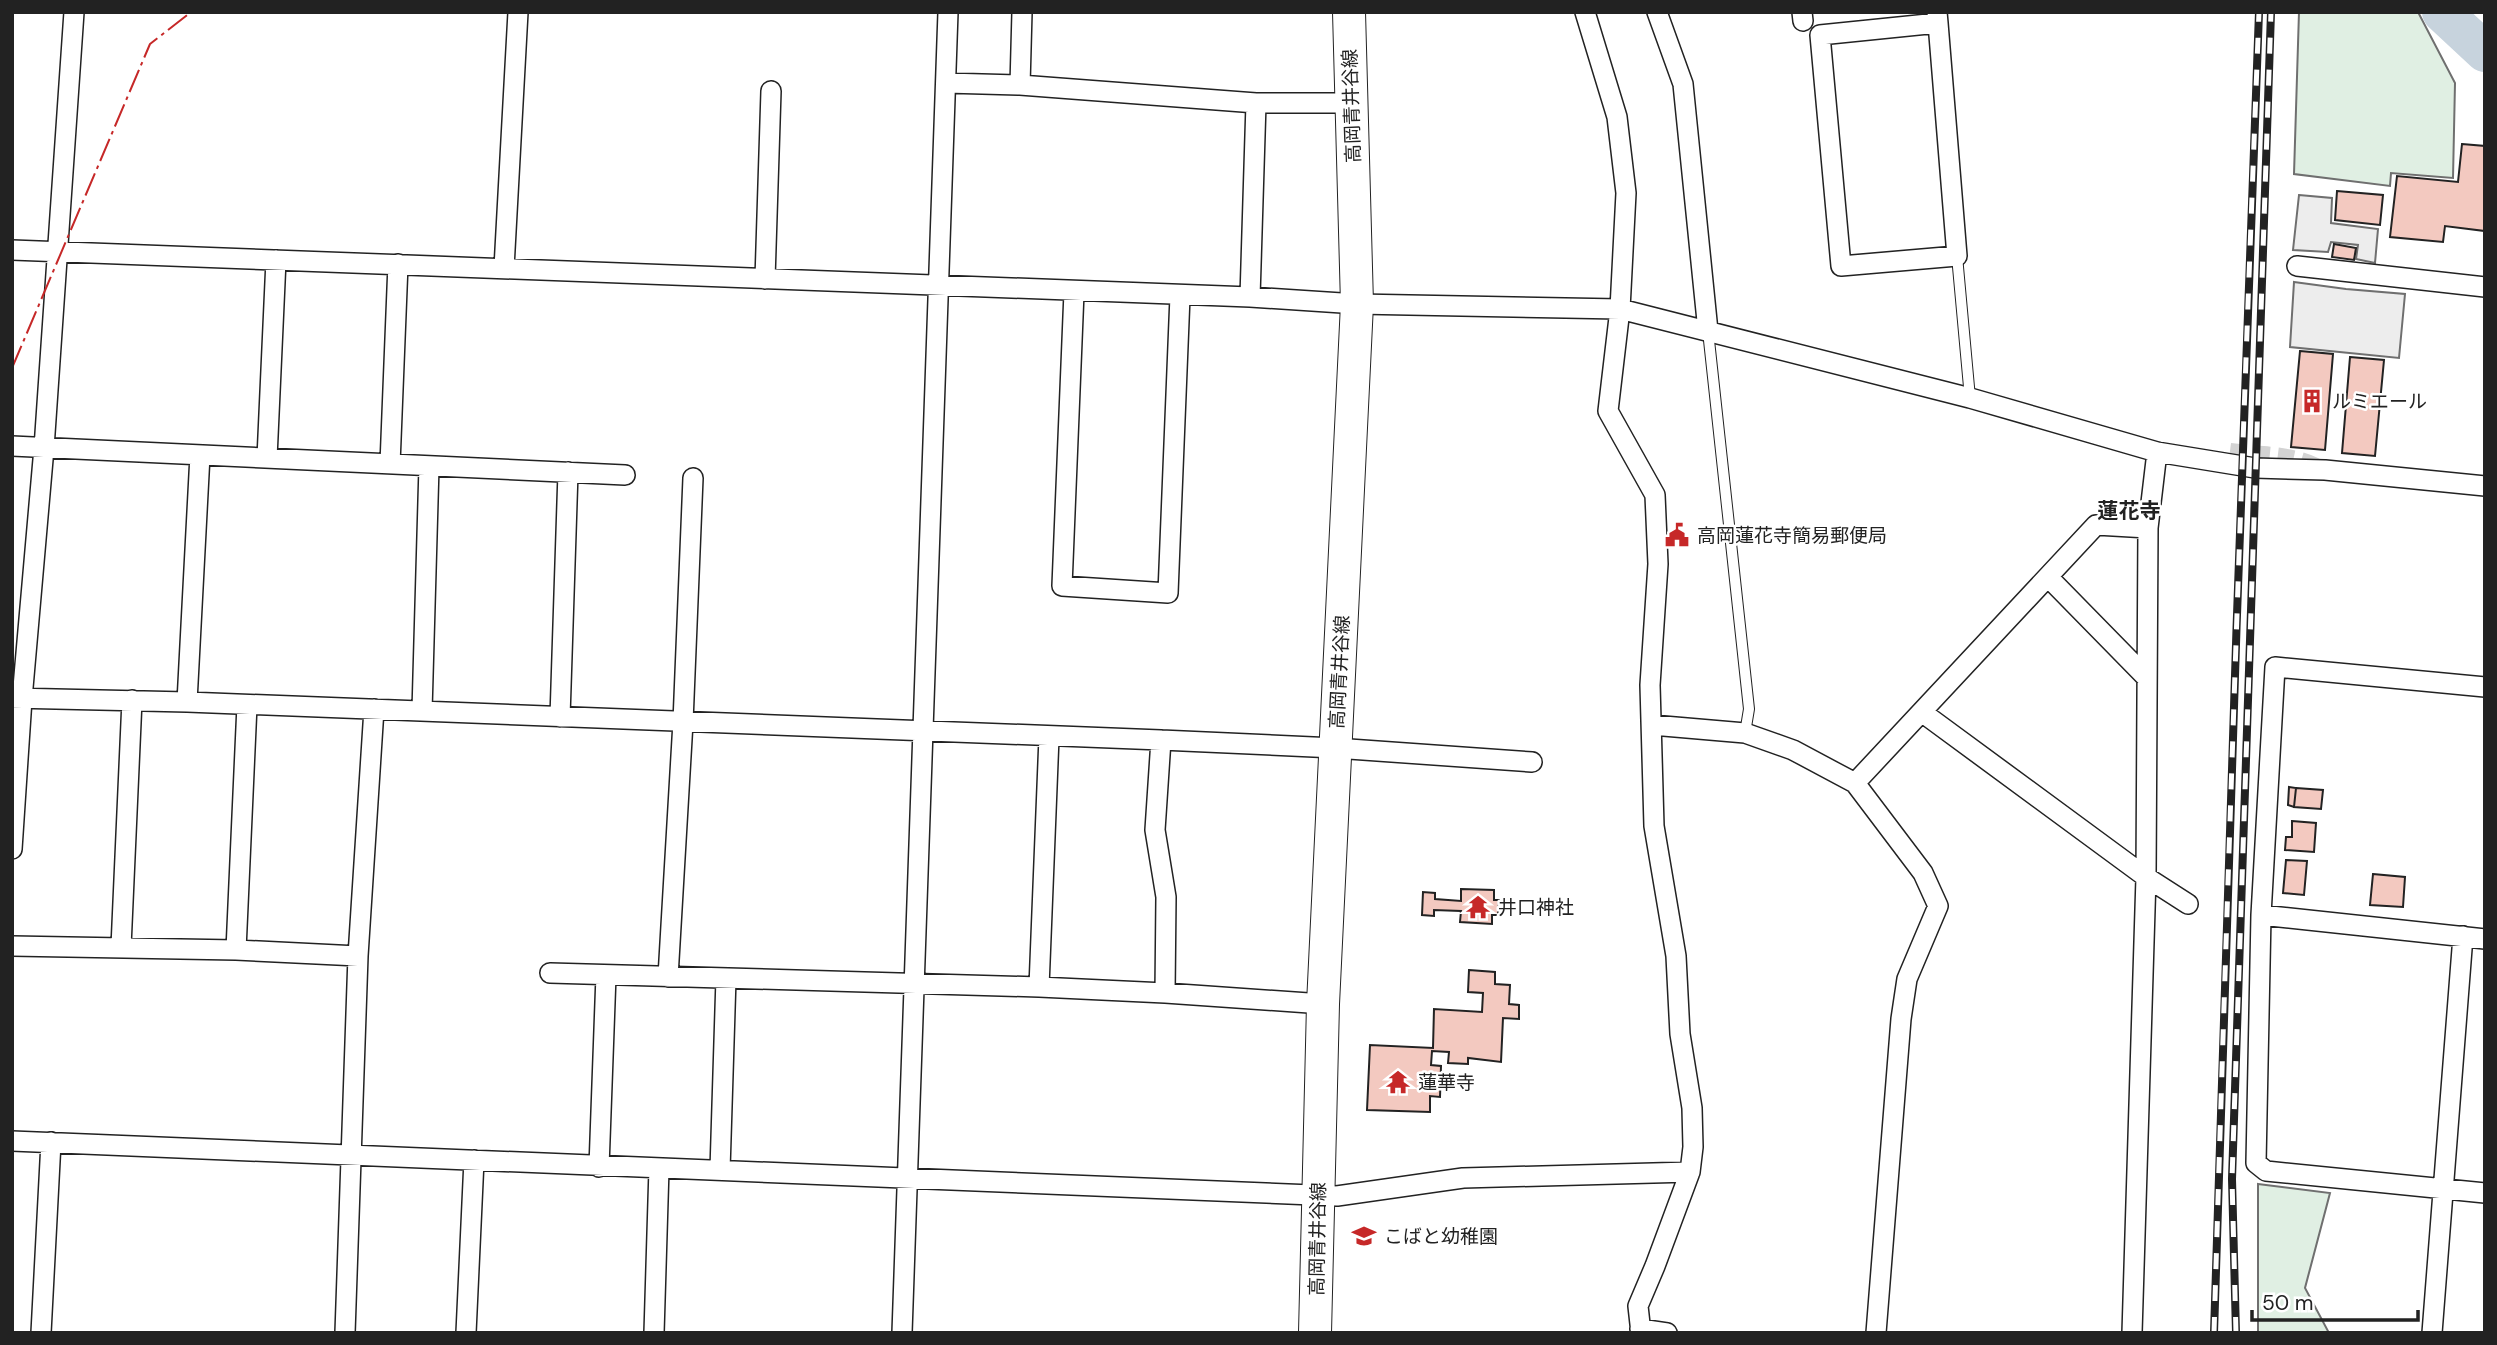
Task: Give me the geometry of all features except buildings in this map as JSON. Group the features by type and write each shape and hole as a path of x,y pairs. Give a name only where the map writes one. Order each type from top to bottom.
{"main road":[{"name":"高岡青井谷線","path":"1315,1333 1323,1004 1357,304 1349,12"}],"street":[{"path":"12,849 17,698 44,448 74,12"},
{"path":"504,268 518,12"},
{"path":"902,1333 948,12"},
{"path":"1020,85 1022,12"},
{"path":"1585,12 1617,117 1626,193 1620,309 1608,411 1655,495 1658,564 1650,685 1654,827 1676,956 1680,1034 1692,1108 1693,1147 1690,1172 1638,1306 1641,1331 1667,1333"},
{"path":"1657,12 1683,84 1709,331"},
{"path":"1937,18 1957,256 1841,266 1820,34 1937,18"},
{"path":"946,83 1020,85 1256,103 1351,103"},
{"path":"765,279 771,91"},
{"path":"1250,297 1256,103"},
{"path":"12,250 1250,297 1357,304 1620,309 1970,398 2157,452 2255,468 2325,470 2485,486"},
{"path":"267,458 276,260"},
{"path":"390,464 398,264"},
{"path":"2297,266 2485,287"},
{"path":"1074,292 1062,586 1168,593 1180,296"},
{"path":"12,446 625,475"},
{"path":"2132,1333 2146,877 2148,528 2157,452"},
{"path":"187,702 201,455"},
{"path":"422,711 429,466"},
{"path":"559,717 568,472"},
{"path":"667,977 683,722 694,478"},
{"path":"1855,783 2096,525 2148,528"},
{"path":"2049,578 2147,678"},
{"path":"2485,687 2275,667 2261,915 2256,1163 2266,1171 2485,1194"},
{"path":"17,698 187,702 1161,740 1335,748 1532,762"},
{"path":"121,947 132,700"},
{"path":"236,950 247,705"},
{"path":"345,1333 358,956 374,709"},
{"path":"1923,713 2146,877 2188,904"},
{"path":"1652,725 1745,733 1793,750 1855,783 1923,873 1938,906 1907,979 1901,1019 1876,1333"},
{"path":"1039,987 1049,737"},
{"path":"1161,740 1155,830 1166,897 1165,993"},
{"path":"2261,915 2485,939"},
{"path":"2432,1333 2463,936"},
{"path":"12,946 236,950 358,956"},
{"path":"550,973 1039,987 1323,1004"},
{"path":"599,1167 606,975"},
{"path":"720,1170 726,978"},
{"path":"12,1141 1318,1196 1337,1196 1463,1178 1690,1172"},
{"path":"41,1333 51,1142"},
{"path":"466,1333 474,1160"},
{"path":"654,1333 659,1168"}],"lane":[{"path":"1957,256 1970,398"},
{"path":"1709,331 1749,709 1745,733"}],"green space":[{"path":"2299,12 2418,12 2455,83 2453,178 2391,173 2390,186 2294,174"},
{"path":"2258,1184 2330,1193 2305,1288 2329,1333 2258,1333"}],"shaded area":[{"path":"2299,195 2332,198 2331,223 2378,229 2375,263 2356,259 2358,245 2331,242 2328,252 2293,250"},
{"path":"2294,282 2405,294 2399,358 2290,347"}],"waterway":[{"path":"2442,12 2485,52"}],"tunnel":[{"path":"2230,451 2289,457 2322,469"}],"railway":[{"path":"2214,1333 2259,12"},
{"path":"2236,1333 2232,1179 2271,12"}],"power":[{"path":"12,368 150,44 191,12"}],"place":[{"name":"ルミエール","path":"2312,401"},
{"name":"高岡蓮花寺簡易郵便局","path":"1677,535"},
{"name":"井口神社","path":"1478,907"},
{"name":"蓮華寺","path":"1398,1082"},
{"name":"こばと幼稚園","path":"1364,1236"}],"district":[{"name":"蓮花寺","path":"2129,511"}]}
